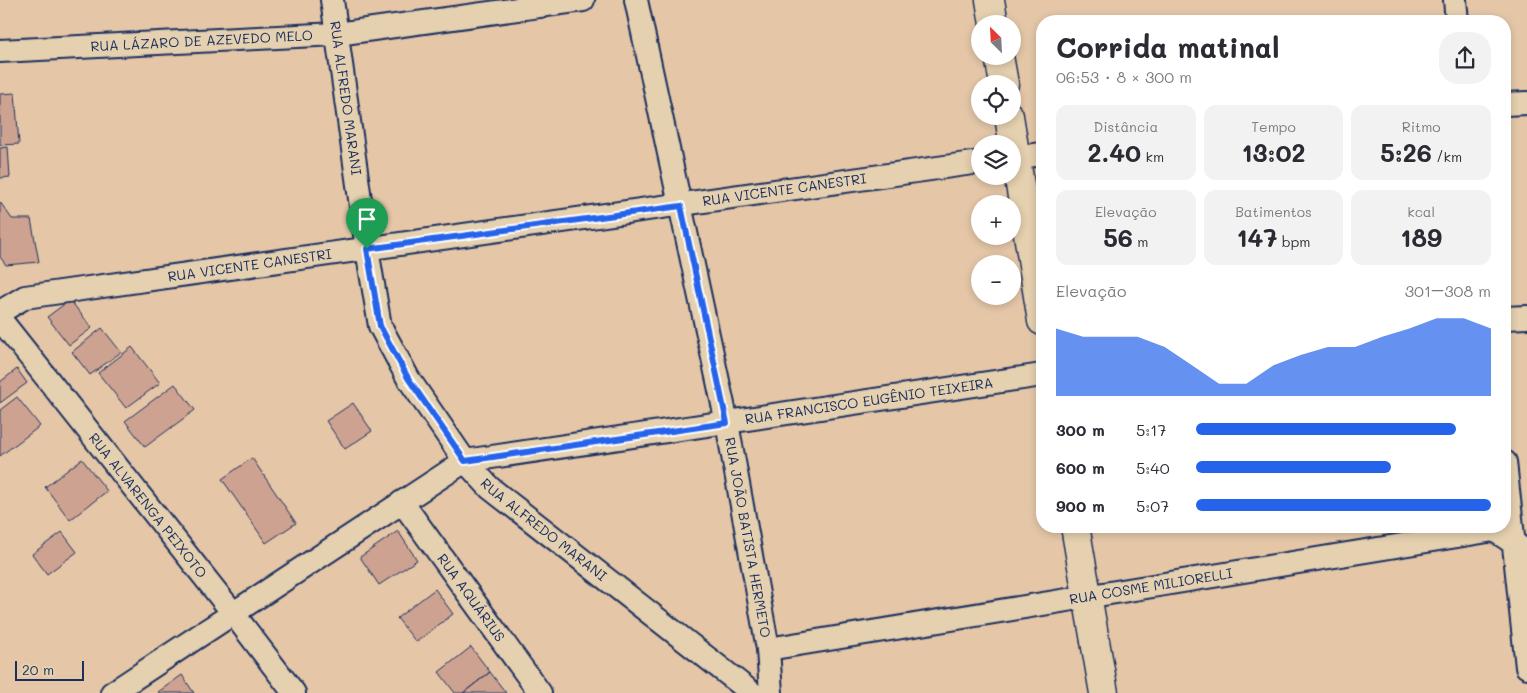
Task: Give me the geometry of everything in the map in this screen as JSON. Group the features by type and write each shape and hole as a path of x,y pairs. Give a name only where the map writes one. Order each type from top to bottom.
{"street":[{"name":"RUA ALFREDO MARANI","path":"332,0 367,249 380,326 408,378 465,461 490,488 752,693"},
{"name":"RUA LÁZARO DE AZEVEDO MELO","path":"0,51 337,34 583,0"},
{"name":"RUA JOÃO BATISTA HERMETO","path":"636,0 727,423 768,649 771,693"},
{"path":"990,0 992,15"},
{"path":"1455,0 1457,15"},
{"path":"1511,103 1527,102"},
{"path":"1012,125 1024,156 1036,265"},
{"name":"RUA VICENTE CANESTRI","path":"0,312 25,297 681,206 971,163"},
{"path":"1511,318 1527,317"},
{"name":"RUA ALVARENGA PEIXOTO","path":"0,319 233,612 294,693"},
{"name":"RUA FRANCISCO EUGÊNIO TEIXEIRA","path":"112,693 465,461 1036,376"},
{"path":"1511,496 1520,547 1527,667"},
{"name":"RUA AQUÁRIUS","path":"402,502 540,693"},
{"path":"1076,533 1104,693"},
{"name":"RUA COSME MILIORELLI","path":"768,649 1476,533"},
{"name":"RUA COSME MILIORELLI","path":"1499,533 1520,547"}],"building":[{"path":"15,93 19,144 0,145 0,94"},
{"path":"8,147 10,177 0,178 0,148"},
{"path":"0,202 12,219 31,219 39,262 6,265 0,257"},
{"path":"70,300 92,328 69,345 47,317"},
{"path":"102,328 121,352 90,375 72,352"},
{"path":"132,347 160,383 126,408 98,373"},
{"path":"17,369 27,383 0,403 0,382"},
{"path":"175,384 195,410 145,447 125,421"},
{"path":"17,397 40,426 0,456 0,410"},
{"path":"353,403 372,431 345,449 326,421"},
{"path":"252,458 296,523 266,543 222,479"},
{"path":"82,459 107,491 70,520 45,487"},
{"path":"398,531 417,560 379,585 360,557"},
{"path":"62,532 77,552 47,574 32,554"},
{"path":"435,589 453,614 416,642 397,618"},
{"path":"471,647 490,672 463,693 455,693 439,672"},
{"path":"490,672 506,693 463,693"},
{"path":"182,675 194,693 158,692"}],"route":[{"path":"681,206 727,423 465,461 408,378 380,326 367,249 681,206"}]}
